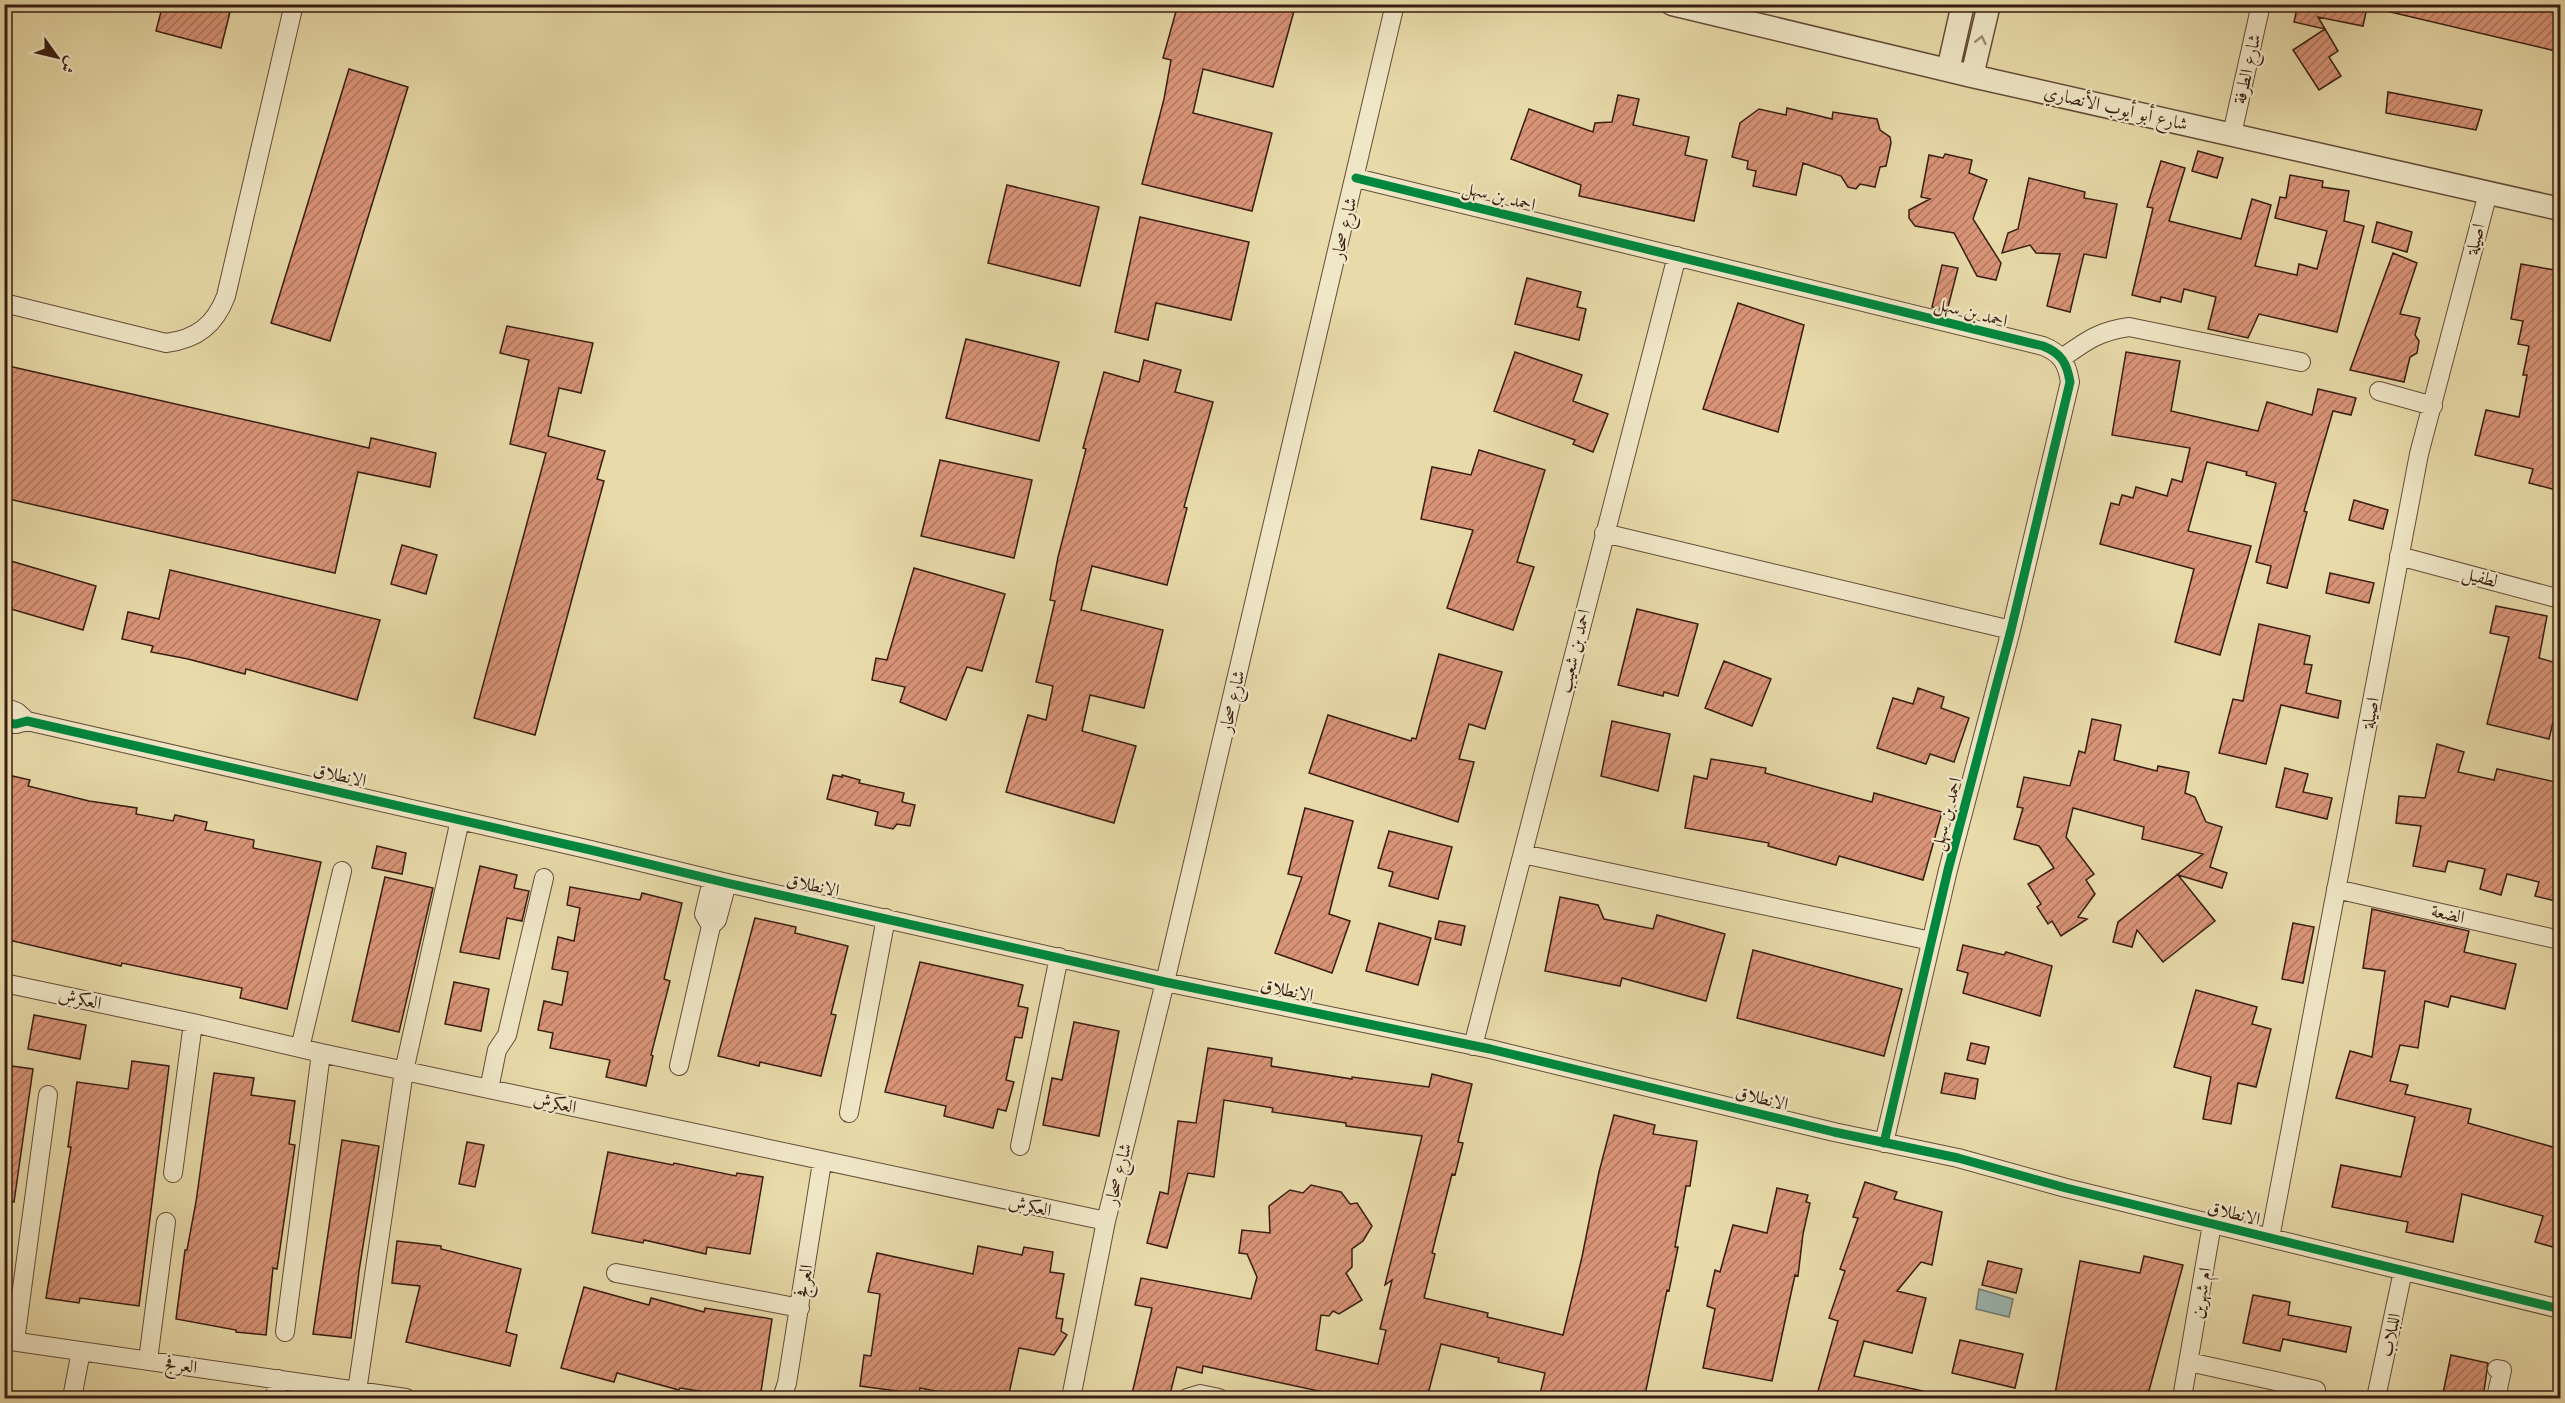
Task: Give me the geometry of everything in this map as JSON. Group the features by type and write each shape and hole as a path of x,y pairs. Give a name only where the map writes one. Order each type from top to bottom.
{"street":[{"path":"4,303 166,343 182,341 198,334 210,324 220,311 226,296 294,4"},
{"name":"شارع صحار","path":"1071,1398 1106,1221 1356,178 1395,4"},
{"name":"شارع أبو أيوب الأنصاري","path":"1672,4 1972,76 2560,209"},
{"path":"1948,70 1963,4"},
{"path":"1972,76 1989,4"},
{"name":"شارع الطرفة","path":"2232,134 2261,4"},
{"name":"احمد بن سهل","path":"1356,178 2043,346 2054,350 2068,368 2070,381 2011,630 1948,870 1884,1143"},
{"name":"اصيلة","path":"2270,1238 2419,454 2487,193"},
{"name":"احمد بن شعيب","path":"1473,1046 1677,256"},
{"path":"2062,358 2092,337 2107,330 2129,327 2301,362"},
{"path":"2379,392 2433,406"},
{"path":"1604,532 2011,630"},
{"name":"لطفيل","path":"2399,556 2560,599"},
{"name":"الانطلاق","path":"4,707 17,712 27,721"},
{"name":"الانطلاق","path":"4,723 16,724 27,721 719,882 1165,982 1473,1046 1884,1143 1958,1158 2066,1188 2560,1309"},
{"path":"357,1395 404,1071 460,820"},
{"path":"1523,854 1931,941"},
{"path":"300,1048 342,871"},
{"path":"494,1090 509,1050 507,1035 544,878"},
{"path":"679,1066 711,926 704,914 719,882"},
{"name":"الضعة","path":"2336,889 2560,940"},
{"path":"849,1113 886,918"},
{"path":"1020,1146 1059,957"},
{"name":"العكرش","path":"4,983 822,1162 1106,1221"},
{"path":"173,1173 193,1023"},
{"path":"285,1332 321,1053"},
{"path":"10,1341 48,1095"},
{"name":"العرفج","path":"782,1398 787,1383 800,1308 822,1162"},
{"path":"148,1360 166,1222"},
{"name":"ام شهرين","path":"2182,1398 2212,1224"},
{"name":"اللبلاب","path":"2376,1398 2403,1271"},
{"path":"616,1273 800,1308"},
{"name":"العرفج","path":"10,1341 278,1379 357,1395 406,1398"},
{"path":"72,1398 81,1351"},
{"path":"2189,1362 2316,1390"},
{"path":"2496,1398 2502,1370 2498,1369"},
{"path":"275,1398 278,1379"},
{"path":"1187,1398 1200,1394 1219,1398"}],"water":[{"path":"1979,1289 2013,1299 2009,1317 1976,1309"}],"building":[{"path":"163,4 232,4 221,48 156,31"},
{"path":"1178,4 1270,4 1294,11 1273,87 1203,69 1193,113 1272,133 1252,211 1142,184 1164,99 1171,60 1163,58"},
{"path":"2298,4 2354,4 2367,7 2363,26 2318,17 2338,51 2329,57 2341,76 2319,90 2293,50 2325,29 2294,22"},
{"path":"2387,4 2560,4 2560,52 2386,11"},
{"path":"349,69 408,87 330,341 271,323"},
{"path":"2388,92 2482,110 2476,130 2386,113"},
{"path":"1618,95 1639,99 1633,125 1689,137 1685,155 1707,160 1694,221 1579,196 1581,185 1511,159 1529,109 1593,132 1595,123 1612,122"},
{"path":"1787,108 1832,119 1833,112 1877,119 1880,130 1890,137 1891,143 1886,166 1880,167 1875,187 1860,184 1856,189 1848,187 1841,176 1803,163 1796,195 1753,186 1756,171 1747,169 1748,161 1732,157 1740,123 1759,109 1786,115"},
{"path":"2198,151 2223,158 2217,178 2192,171"},
{"path":"1945,154 1972,160 1969,173 1987,180 1973,219 2001,263 1996,280 1977,276 1954,233 1915,226 1909,218 1909,210 1930,199 1921,197 1929,155 1943,158"},
{"path":"2161,161 2185,168 2169,221 2241,239 2252,199 2271,205 2255,266 2297,275 2299,264 2317,269 2327,231 2275,218 2280,197 2286,198 2290,175 2323,181 2322,187 2349,191 2344,221 2364,226 2337,332 2259,314 2248,338 2208,329 2216,297 2184,289 2181,302 2161,297 2160,302 2132,295 2153,208 2147,207"},
{"path":"2029,178 2085,192 2084,198 2117,204 2106,258 2084,254 2070,312 2047,306 2060,254 2036,253 2030,245 2002,253 2008,233 2018,229"},
{"path":"1007,185 1099,207 1080,286 988,263"},
{"path":"1140,217 1249,242 1231,320 1156,303 1148,340 1115,332"},
{"path":"2377,222 2412,232 2407,252 2372,242"},
{"path":"2393,253 2417,263 2400,314 2420,318 2415,335 2419,341 2417,353 2410,357 2404,382 2350,370"},
{"path":"2521,264 2560,271 2560,491 2529,483 2533,469 2475,455 2486,410 2519,417 2527,375 2523,375 2529,346 2518,344 2523,321 2511,319"},
{"path":"1942,265 1958,268 1947,311 1932,307"},
{"path":"1527,278 1581,292 1577,307 1586,309 1579,340 1515,324"},
{"path":"1738,303 1804,325 1778,432 1703,409"},
{"path":"507,326 593,343 581,393 559,388 548,436 605,451 597,479 604,481 535,735 474,718 546,453 510,444 529,360 500,353"},
{"path":"966,339 1059,362 1039,441 946,418"},
{"path":"1515,352 1582,375 1573,401 1608,414 1593,452 1573,444 1575,440 1494,411"},
{"path":"2126,352 2180,361 2171,411 2258,431 2267,402 2312,415 2318,389 2356,398 2351,415 2333,411 2304,511 2307,512 2287,588 2267,583 2271,566 2256,562 2276,483 2246,475 2247,472 2207,462 2188,531 2251,546 2220,655 2175,642 2194,569 2100,544 2111,503 2119,505 2122,495 2133,498 2136,487 2167,496 2172,479 2182,482 2190,448 2112,435"},
{"path":"1144,360 1181,370 1175,392 1213,402 1184,507 1187,508 1167,585 1092,566 1081,610 1163,630 1144,708 1090,695 1082,731 1136,746 1114,823 1006,792 1028,715 1046,720 1053,686 1036,682 1055,601 1050,600 1058,557 1086,449 1083,448 1104,372 1139,382"},
{"path":"4,365 369,448 371,438 436,453 430,487 358,472 335,573 4,498"},
{"path":"1479,450 1545,470 1517,562 1534,567 1513,630 1447,608 1473,530 1421,519 1432,467 1471,475"},
{"path":"940,460 1032,480 1014,558 921,536"},
{"path":"2354,500 2388,510 2383,529 2349,520"},
{"path":"402,545 437,555 426,594 391,584"},
{"path":"4,559 96,586 83,630 4,607"},
{"path":"914,568 1005,594 982,671 967,667 946,720 900,702 905,687 872,680 876,658 887,660"},
{"path":"170,570 380,620 357,700 246,669 245,674 151,652 153,646 122,639 128,612 159,619"},
{"path":"2330,573 2374,583 2369,603 2326,593"},
{"path":"2496,606 2547,616 2539,658 2560,664 2560,693 2549,739 2487,724 2509,637 2490,633"},
{"path":"1637,609 1698,624 1678,696 1664,692 1663,696 1618,685"},
{"path":"2259,624 2310,636 2304,664 2312,665 2306,693 2341,701 2338,718 2281,705 2266,764 2219,753 2233,699 2243,701"},
{"path":"1439,654 1502,672 1485,729 1469,724 1459,759 1474,762 1458,822 1309,773 1328,715 1411,741 1412,738 1416,739"},
{"path":"1724,661 1771,679 1752,726 1705,708"},
{"path":"1918,688 1944,697 1941,708 1969,718 1954,762 1930,754 1926,764 1877,748 1893,698 1913,704"},
{"path":"2092,719 2121,725 2114,760 2157,771 2158,766 2189,772 2185,793 2195,797 2206,822 2222,827 2210,867 2227,873 2222,888 2178,875 2215,921 2163,962 2137,930 2132,947 2113,942 2118,922 2203,854 2142,839 2144,827 2073,808 2066,837 2094,874 2086,880 2095,894 2078,917 2087,919 2061,936 2052,921 2048,924 2037,907 2041,904 2028,884 2054,868 2039,846 2014,839 2023,808 2017,807 2024,777 2070,786 2079,751 2085,753"},
{"path":"1612,721 1670,734 1658,791 1601,776"},
{"path":"2437,744 2464,752 2458,772 2494,780 2497,769 2560,783 2560,902 2535,896 2539,882 2507,874 2501,895 2480,889 2485,869 2448,861 2445,872 2413,866 2421,826 2396,823 2399,796 2425,798"},
{"path":"1711,759 1766,768 1765,773 1872,802 1874,793 1942,812 1923,880 1839,856 1836,865 1768,846 1769,843 1685,828 1694,776 1707,779"},
{"path":"2285,768 2308,774 2303,792 2332,798 2327,819 2276,807"},
{"path":"4,774 30,780 28,786 89,801 137,808 136,814 173,821 175,815 207,822 205,830 254,840 253,848 321,862 287,1009 240,998 242,988 122,963 121,966 4,939"},
{"path":"833,775 842,777 842,775 860,780 859,783 904,793 902,802 915,805 910,826 897,824 893,829 875,825 878,812 827,799"},
{"path":"1305,808 1353,821 1329,914 1350,921 1332,973 1275,953 1302,877 1288,874"},
{"path":"1389,831 1452,847 1438,899 1389,886 1393,872 1378,868"},
{"path":"377,846 406,853 402,874 372,868"},
{"path":"480,866 517,875 514,888 529,891 522,921 507,918 499,959 460,952"},
{"path":"385,877 433,888 399,1032 352,1021"},
{"path":"570,887 640,900 642,893 682,903 664,979 670,981 651,1055 653,1056 646,1086 606,1077 610,1060 550,1048 553,1033 538,1030 544,1001 562,1005 568,972 552,969 558,937 574,941 580,908 567,905"},
{"path":"1560,897 1598,905 1604,919 1653,929 1657,915 1725,934 1706,1001 1622,978 1620,986 1545,971"},
{"path":"2372,909 2469,931 2464,952 2516,964 2505,1009 2451,996 2448,1007 2425,1001 2418,1048 2400,1045 2390,1081 2408,1085 2405,1094 2471,1109 2468,1123 2560,1149 2560,1249 2535,1242 2543,1216 2462,1194 2453,1242 2406,1232 2408,1222 2332,1207 2341,1165 2401,1177 2415,1117 2336,1098 2350,1051 2372,1057 2385,971 2363,968"},
{"path":"755,918 796,927 795,933 848,946 831,1014 836,1015 821,1076 760,1062 759,1066 718,1056"},
{"path":"1439,921 1465,926 1461,945 1435,939"},
{"path":"1379,923 1431,938 1418,985 1366,971"},
{"path":"2293,923 2314,927 2303,983 2282,979"},
{"path":"1963,945 2004,955 2006,952 2052,966 2040,1016 1963,993 1968,973 1957,970"},
{"path":"1753,950 1902,989 1884,1056 1737,1018"},
{"path":"920,962 1023,985 1018,1006 1028,1008 1022,1038 1015,1037 1006,1080 1014,1082 1006,1111 998,1109 993,1128 944,1116 946,1106 885,1092"},
{"path":"454,982 489,989 481,1031 445,1024"},
{"path":"2196,990 2257,1007 2252,1024 2271,1029 2256,1087 2238,1083 2231,1124 2203,1119 2211,1077 2174,1067"},
{"path":"34,1015 86,1025 80,1059 28,1049"},
{"path":"1074,1022 1119,1031 1099,1136 1043,1125 1052,1078 1062,1080"},
{"path":"1971,1043 1989,1047 1985,1064 1967,1060"},
{"path":"1208,1048 1272,1058 1271,1066 1352,1079 1352,1077 1429,1087 1432,1074 1472,1084 1458,1142 1463,1143 1455,1175 1452,1174 1432,1253 1435,1254 1424,1298 1488,1313 1487,1317 1563,1335 1614,1115 1655,1125 1653,1134 1697,1141 1690,1186 1686,1186 1675,1247 1678,1247 1669,1291 1667,1290 1645,1395 1642,1398 1539,1398 1545,1373 1498,1362 1499,1358 1441,1344 1427,1398 1351,1398 1203,1366 1202,1373 1177,1367 1169,1398 1131,1398 1152,1308 1135,1305 1141,1278 1251,1299 1257,1277 1247,1254 1239,1253 1242,1230 1270,1233 1269,1206 1290,1190 1303,1193 1311,1185 1341,1192 1350,1204 1357,1203 1372,1226 1363,1241 1352,1249 1352,1267 1346,1273 1362,1300 1339,1314 1333,1311 1329,1316 1321,1315 1316,1350 1378,1364 1386,1330 1380,1329 1392,1280 1385,1285 1422,1136 1346,1126 1346,1123 1272,1112 1273,1108 1224,1100 1214,1177 1188,1173 1167,1248 1147,1243 1160,1192 1168,1194 1178,1121 1196,1123"},
{"path":"132,1061 169,1066 139,1306 80,1298 79,1303 46,1298 71,1147 68,1147 77,1082 128,1089"},
{"path":"4,1065 33,1069 14,1202 4,1201"},
{"path":"214,1073 254,1078 251,1095 295,1101 289,1144 295,1145 277,1269 273,1268 266,1335 236,1332 236,1330 176,1319 185,1250 187,1250 196,1202"},
{"path":"1945,1073 1978,1079 1975,1099 1941,1093"},
{"path":"342,1140 379,1146 351,1338 313,1334"},
{"path":"467,1142 484,1145 475,1187 459,1184"},
{"path":"608,1152 736,1176 737,1173 763,1177 750,1254 707,1247 706,1254 644,1240 643,1243 592,1233"},
{"path":"1865,1182 1897,1192 1894,1199 1942,1212 1932,1265 1921,1262 1897,1291 1926,1298 1912,1353 1864,1341 1854,1376 1923,1391 1922,1398 1816,1398 1838,1321 1829,1318 1845,1271 1840,1269 1858,1218 1853,1217"},
{"path":"1777,1188 1808,1195 1806,1202 1810,1203 1803,1234 1798,1276 1795,1275 1772,1381 1703,1368 1715,1309 1707,1306 1715,1270 1720,1272 1733,1225 1767,1233"},
{"path":"397,1241 441,1246 441,1249 521,1269 506,1332 517,1335 510,1366 406,1342 420,1286 392,1283"},
{"path":"978,1246 1022,1255 1024,1247 1053,1252 1050,1272 1064,1274 1056,1318 1063,1319 1061,1331 1067,1335 1054,1355 1019,1348 1008,1398 970,1393 969,1398 920,1388 919,1394 860,1386 864,1355 871,1356 880,1294 868,1292 877,1253 973,1274"},
{"path":"2144,1256 2183,1265 2147,1398 2078,1398 2055,1394 2080,1261 2140,1273"},
{"path":"1988,1261 2022,1269 2016,1293 1982,1285"},
{"path":"584,1287 649,1305 651,1298 704,1312 705,1308 772,1319 760,1398 745,1398 680,1388 679,1390 617,1373 614,1382 561,1368"},
{"path":"2253,1295 2290,1302 2288,1315 2351,1327 2346,1352 2283,1339 2280,1351 2243,1343"},
{"path":"1960,1340 2023,1354 2015,1388 1952,1373"},
{"path":"2451,1355 2488,1363 2483,1398 2442,1398"}],"cycle path":[{"path":"1356,178 2043,346 2059,355 2065,364 2070,382 2011,630 1948,870 1884,1143"},
{"path":"4,723 16,724 27,721 1165,982 1490,1049 1834,1132 1958,1158 2066,1188 2560,1309"}]}
